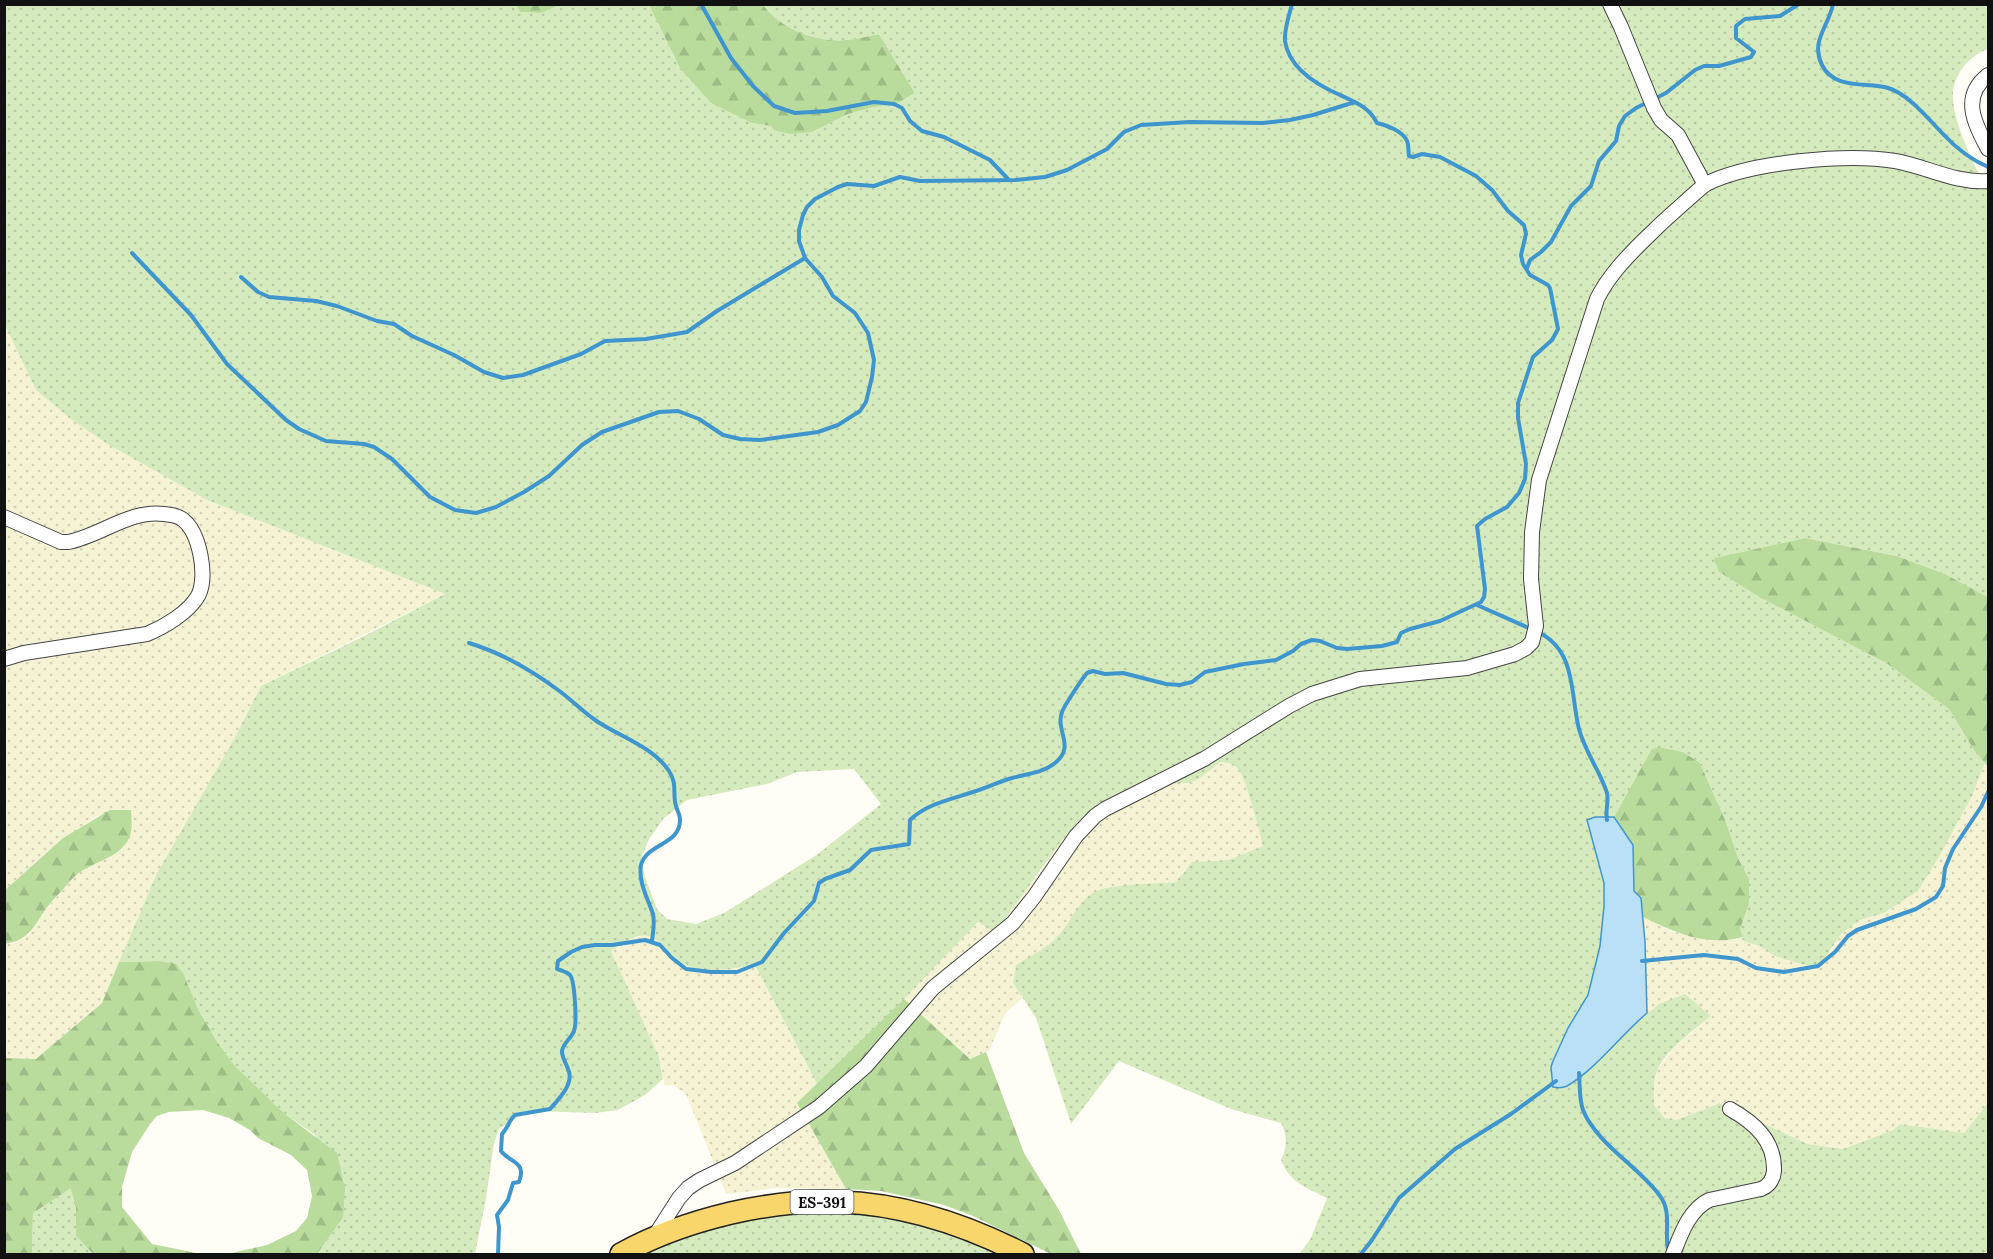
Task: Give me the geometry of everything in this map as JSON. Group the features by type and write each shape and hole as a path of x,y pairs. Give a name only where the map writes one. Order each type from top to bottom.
{"main road":[{"name":"ES-391","path":"621,1254 687,1225 758,1207 793,1203 840,1202 888,1208 944,1222 1023,1254"}],"street":[{"path":"1610,4 1651,103 1661,120 1678,135 1705,185"},
{"path":"1989,75 1982,80 1976,90 1971,106 1975,124 1989,149"},
{"path":"652,1239 688,1188 735,1163 819,1107 866,1066 933,987 1013,923 1076,836 1105,809 1204,759 1280,711 1312,694 1360,679 1467,668 1515,654 1532,642 1536,626 1531,579 1532,532 1539,480 1596,299 1617,267 1658,226 1705,185 1752,168 1806,161 1859,158 1894,161 1971,180 1989,181"},
{"path":"4,517 61,542 68,542 147,513 175,516 182,519 190,528 202,557 198,595 190,607 159,629 147,634 24,653 4,659"},
{"path":"1673,1254 1692,1214 1702,1203 1765,1188 1773,1177 1774,1157 1763,1136 1749,1119 1730,1109"}],"shaded area":[{"path":"4,325 13,340 109,445 207,500 445,594 261,686 234,739 157,873 102,1003 36,1059 5,1058 5,944 14,943 29,935 47,908 75,876 87,867 110,857 132,820 130,810 97,816 49,850 5,890"},
{"path":"1221,762 1231,764 1238,769 1243,778 1259,824 1263,846 1228,860 1205,861 1184,870 1177,882 1109,887 1080,905 1057,937 1040,951 1023,997 1005,1014 989,1051 970,1059 904,999 978,922 995,933 1066,835 1084,815 1156,783 1190,783"},
{"path":"1985,763 1988,767 1988,1103 1964,1133 1900,1124 1893,1130 1843,1149 1808,1144 1720,1103 1676,1120 1665,1118 1654,1105 1657,1070 1674,1048 1711,1016 1647,1013 1643,917 1673,932 1732,940 1743,937 1744,941 1759,946 1775,956 1830,953 1841,934 1860,920 1884,913 1918,891 1972,796"},
{"path":"647,935 657,939 674,957 718,971 755,965 817,1084 798,1104 846,1189 776,1188 726,1194 686,1094 673,1085 665,1086 659,1057 615,964 611,950 625,940"}],"green space":[{"path":"516,4 520,12 541,13 560,5 649,5 680,68 752,123 812,132 848,114 898,103 915,93 879,34 846,40 812,37 779,21 763,5 1988,5 1988,49 1968,62 1958,75 1953,98 1959,127 1968,150 1981,177 1988,179 1988,597 1945,574 1897,556 1805,538 1714,560 1719,572 1761,598 1886,663 1949,709 1974,750 1985,763 1972,796 1918,891 1884,913 1860,920 1841,934 1818,969 1775,956 1759,946 1744,941 1740,929 1749,904 1749,879 1738,858 1726,822 1700,763 1683,752 1651,750 1614,817 1595,817 1587,820 1604,883 1604,906 1600,946 1588,995 1568,1028 1564,1088 1586,1071 1632,1026 1659,1004 1685,994 1711,1016 1666,1056 1657,1071 1654,1084 1654,1105 1665,1118 1676,1120 1720,1103 1808,1144 1843,1149 1893,1130 1900,1124 1964,1133 1988,1103 1988,1254 1299,1254 1310,1240 1327,1198 1300,1184 1285,1168 1281,1160 1285,1151 1286,1137 1281,1123 1231,1109 1119,1061 1071,1124 1036,1018 1013,983 1016,965 1054,940 1082,902 1093,893 1110,887 1176,882 1192,862 1228,860 1263,846 1245,783 1238,769 1221,762 1190,783 1156,783 1084,815 1066,835 995,933 978,922 881,1023 817,1084 755,965 723,970 698,969 679,962 650,936 628,940 611,951 659,1057 663,1079 645,1095 618,1110 595,1113 535,1111 522,1114 499,1129 494,1143 475,1254 317,1254 343,1218 315,1135 285,1114 235,1066 199,1011 184,975 159,961 119,962 157,873 234,739 261,686 445,594 207,500 109,445 71,419 36,390 5,325 4,5","holes":["854,769 881,804 818,854 724,913 696,924 667,919 657,909 645,877 641,858 649,839 664,818 687,800 767,784 797,772"]},
{"path":"516,5 560,5 541,13 520,12"},
{"path":"649,5 763,5 779,21 812,37 846,40 879,34 915,93 898,103 848,114 812,132 790,134 774,130 771,126 752,123 711,103 680,68"},
{"path":"1805,538 1897,556 1945,574 1988,597 1988,767 1974,750 1949,709 1886,663 1761,598 1719,572 1714,560"},
{"path":"1657,747 1683,752 1700,763 1726,822 1738,858 1749,879 1749,904 1740,929 1743,937 1717,940 1692,937 1643,917 1641,898 1634,891 1633,845 1614,817 1651,750"},
{"path":"110,810 131,810 131,831 127,842 108,858 86,868 73,878 26,935 5,944 5,890 63,838"},
{"path":"159,961 176,964 184,975 199,1011 235,1066 285,1114 337,1153 345,1189 343,1218 317,1254 227,1254 267,1245 296,1231 307,1218 312,1196 307,1170 291,1155 258,1138 250,1130 229,1118 203,1110 169,1112 157,1116 132,1152 122,1187 122,1207 152,1244 201,1254 93,1254 76,1236 76,1208 71,1188 33,1213 32,1254 5,1254 5,1058 36,1059 102,1003 119,962"},
{"path":"904,999 970,1059 986,1052 1024,1153 1059,1210 1081,1254 1051,1254 973,1216 944,1205 881,1191 846,1189 797,1103"},
{"path":"72,1187 76,1208 76,1236 93,1254 32,1254 33,1213"},
{"path":"879,1209 1011,1254 634,1254 738,1214"}],"water":[{"path":"1595,817 1614,817 1633,845 1634,891 1641,898 1645,942 1647,1013 1588,1071 1567,1086 1553,1087 1551,1067 1553,1061 1568,1028 1588,995 1600,946 1604,883 1587,820"}],"waterway":[{"path":"701,4 731,58 753,86 774,106 795,113 827,111 874,102 894,104 902,108 910,121 922,131 944,137 990,160 1008,179"},
{"path":"498,1254 497,1215 508,1200 513,1183 519,1182 521,1175 519,1166 501,1151 502,1134 515,1115 550,1109 568,1085 570,1074 562,1051 575,1027 574,994 570,975 557,969 558,961 571,952 582,947 645,940 660,945 686,969 737,972 762,962 784,933 814,901 819,883 850,870 871,850 909,844 910,820 916,814 940,803 1040,771 1055,763 1061,757 1065,744 1061,726 1062,712 1087,673 1093,671 1105,674 1123,673 1166,684 1180,685 1192,682 1205,672 1276,660 1301,644 1312,640 1347,649 1382,646 1397,642 1401,633 1440,621 1481,602 1485,589 1477,526 1507,507 1519,493 1525,479 1526,464 1518,418 1518,403 1533,357 1552,340 1558,329 1550,288 1530,275 1523,264 1521,255 1526,234 1524,225 1476,176 1440,157 1422,154 1409,156 1408,143 1402,134 1377,123 1374,117 1361,106 1322,86 1298,68 1292,60 1285,41 1292,4"},
{"path":"1527,268 1530,260 1551,242 1571,206 1591,186 1599,161 1616,141 1619,126 1625,116 1666,93 1695,70 1704,66 1719,66 1751,57 1754,52 1736,38 1736,26 1745,19 1780,16 1799,4"},
{"path":"1833,4 1818,48 1822,65 1827,73 1843,82 1880,86 1896,91 1919,108 1959,149 1988,167"},
{"path":"132,253 191,315 227,364 286,420 299,429 326,441 374,447 392,459 430,497 455,510 476,513 496,507 549,476 582,445 602,432 659,412 678,411 699,419 723,435 760,440 818,432 838,425 860,411 866,402 874,360 868,333 855,313 833,296 822,277 805,258 799,241 799,230 807,207 815,199 838,187 847,184 874,186 900,177 920,181 1015,180 1045,177 1067,170 1107,149 1124,132 1141,125 1190,122 1263,123 1313,115 1355,102"},
{"path":"241,277 258,292 269,297 316,301 377,321 394,324 412,336 484,372 503,378 523,375 581,354 605,341 646,339 687,332 717,311 805,258"},
{"path":"1477,605 1531,629"},
{"path":"1538,632 1551,640 1560,650 1566,662 1579,729 1607,793 1607,820"},
{"path":"469,643 505,657 537,676 598,722 646,749 669,771 680,817 679,828 670,839 644,858 640,871 642,884 654,917 652,941"},
{"path":"1642,961 1704,955 1738,959 1756,968 1784,972 1818,966 1857,930 1916,909 1936,897 1943,886 1945,868 1953,849 1981,807 1988,792"},
{"path":"1579,1073 1582,1106 1589,1122 1608,1144 1641,1175 1664,1203 1669,1254"},
{"path":"1361,1254 1399,1198 1455,1149 1511,1114 1556,1081"}]}
